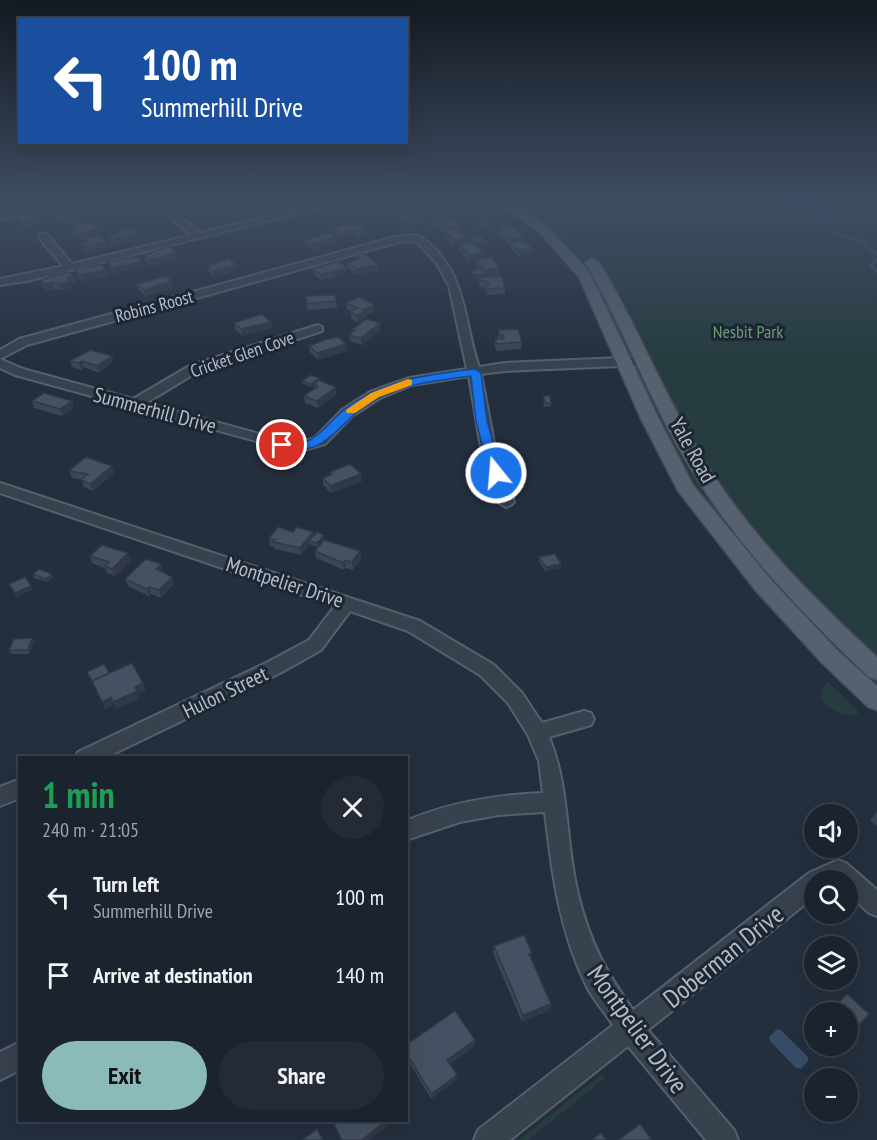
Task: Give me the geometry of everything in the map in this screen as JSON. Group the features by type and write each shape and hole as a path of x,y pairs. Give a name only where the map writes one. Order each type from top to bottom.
{"main road":[{"name":"Yale Road","path":"569,255 592,287 637,365 665,407 691,455 734,517 792,585 877,671"},
{"name":"Yale Road","path":"585,255 612,292 637,365 649,417 685,486 764,586 830,657 877,700"}],"street":[{"path":"59,255 69,267"},
{"path":"0,282 118,255"},
{"name":"Robins Roost","path":"0,355 23,342 340,255"},
{"name":"Robins Roost","path":"435,255 451,278 475,373"},
{"name":"Cricket Glen Cove","path":"136,403 195,368 318,329"},
{"name":"Summerhill Drive","path":"0,363 19,372 296,448 317,448 320,441 347,413 375,395 409,382 475,373 511,376 611,373 637,365"},
{"path":"475,373 478,401 488,448 506,502"},
{"name":"Montpelier Drive","path":"0,488 414,626 487,670 515,698 537,732 549,761 566,893 574,924 597,980 631,1029 724,1140"},
{"name":"Hulon Street","path":"89,756 273,668 315,645 347,603"},
{"path":"537,732 584,719"},
{"path":"0,797 18,789"},
{"path":"408,830 434,820 492,805 555,802"},
{"name":"Doberman Drive","path":"858,887 877,904"},
{"name":"Doberman Drive","path":"488,1140 804,892"},
{"path":"0,1067 18,1056"}],"green space":[{"name":"Nesbit Park","path":"567,255 877,255 877,707 687,492 585,279"},
{"path":"828,682 859,713 847,715 827,706 821,694"},
{"path":"602,1074 605,1078 528,1140 519,1140"}],"water":[{"path":"777,1029 781,1030 804,1053 804,1056 808,1057 808,1061 801,1069 796,1068 770,1041 769,1037"}],"building":[{"path":"144,255 169,255 150,260"},
{"path":"366,255 378,265 356,269 347,262 360,259 356,256"},
{"path":"137,256 142,261 114,268 108,262"},
{"path":"492,257 500,268 485,270 477,259"},
{"path":"229,259 237,265 213,271 208,266"},
{"path":"337,261 346,267 331,273 320,274 313,269"},
{"path":"100,264 107,270 80,275 76,270"},
{"path":"483,269 485,274 475,275 472,270"},
{"path":"69,272 74,277 68,278 70,281 60,284 53,282 44,284 41,281 51,276"},
{"path":"166,276 172,281 144,290 137,284"},
{"path":"479,277 502,277 505,288 487,289 488,281 481,281"},
{"path":"335,295 336,301 307,304 306,296"},
{"path":"359,297 374,305 357,315 350,312 358,308 346,303"},
{"path":"262,314 271,322 241,329 234,323"},
{"path":"366,319 380,323 361,338 349,335 355,330 352,330"},
{"path":"518,329 522,342 497,344 495,339 504,339 498,330"},
{"path":"338,337 346,344 317,353 309,346 327,339"},
{"path":"90,350 112,356 97,366 82,361 79,363 70,361"},
{"path":"311,375 320,378 311,384 302,381"},
{"path":"319,380 336,387 317,401 304,396 318,386 314,384"},
{"path":"44,393 72,401 60,409 32,401"},
{"path":"543,396 550,396 551,403 545,403"},
{"path":"86,457 112,466 90,484 81,480 88,474 69,471"},
{"path":"350,464 361,474 330,486 323,478 332,474 330,472"},
{"path":"278,527 293,532 297,527 313,532 300,548 273,542 275,540 269,538"},
{"path":"317,532 324,535 317,543 309,541"},
{"path":"324,540 360,551 352,562 345,560 343,563 315,551"},
{"path":"102,545 128,553 112,569 105,566 109,562 90,556"},
{"path":"555,554 561,564 546,567 539,557"},
{"path":"146,559 161,564 156,569 172,577 159,590 149,587 147,589 125,579"},
{"path":"39,569 52,574 46,579 33,574"},
{"path":"25,577 31,586 15,593 9,584"},
{"path":"32,638 28,650 9,650 14,639"},
{"path":"132,663 143,683 135,687 137,691 113,702 111,697 102,702 92,681"},
{"path":"104,664 109,673 92,681 87,672"},
{"path":"524,935 532,953 529,954 551,1004 523,1015 494,946"},
{"path":"847,994 856,1002 839,1002"},
{"path":"858,1004 869,1014 858,1026"},
{"path":"455,1011 475,1040 447,1060 457,1075 431,1094 408,1055 408,1044"},
{"path":"333,1122 384,1122 362,1140 342,1140"},
{"path":"640,1124 652,1140 619,1140"},
{"path":"317,1129 323,1140 302,1140"},
{"path":"601,1133 606,1140 592,1140"}],"waterway":[{"path":"877,260 870,266 877,272"}],"slow traffic":[{"path":"351,410 375,395 408,383"}],"route":[{"path":"282,445 296,448 320,441 347,413 375,395 397,386 432,377 475,373 482,421 496,473"}]}
